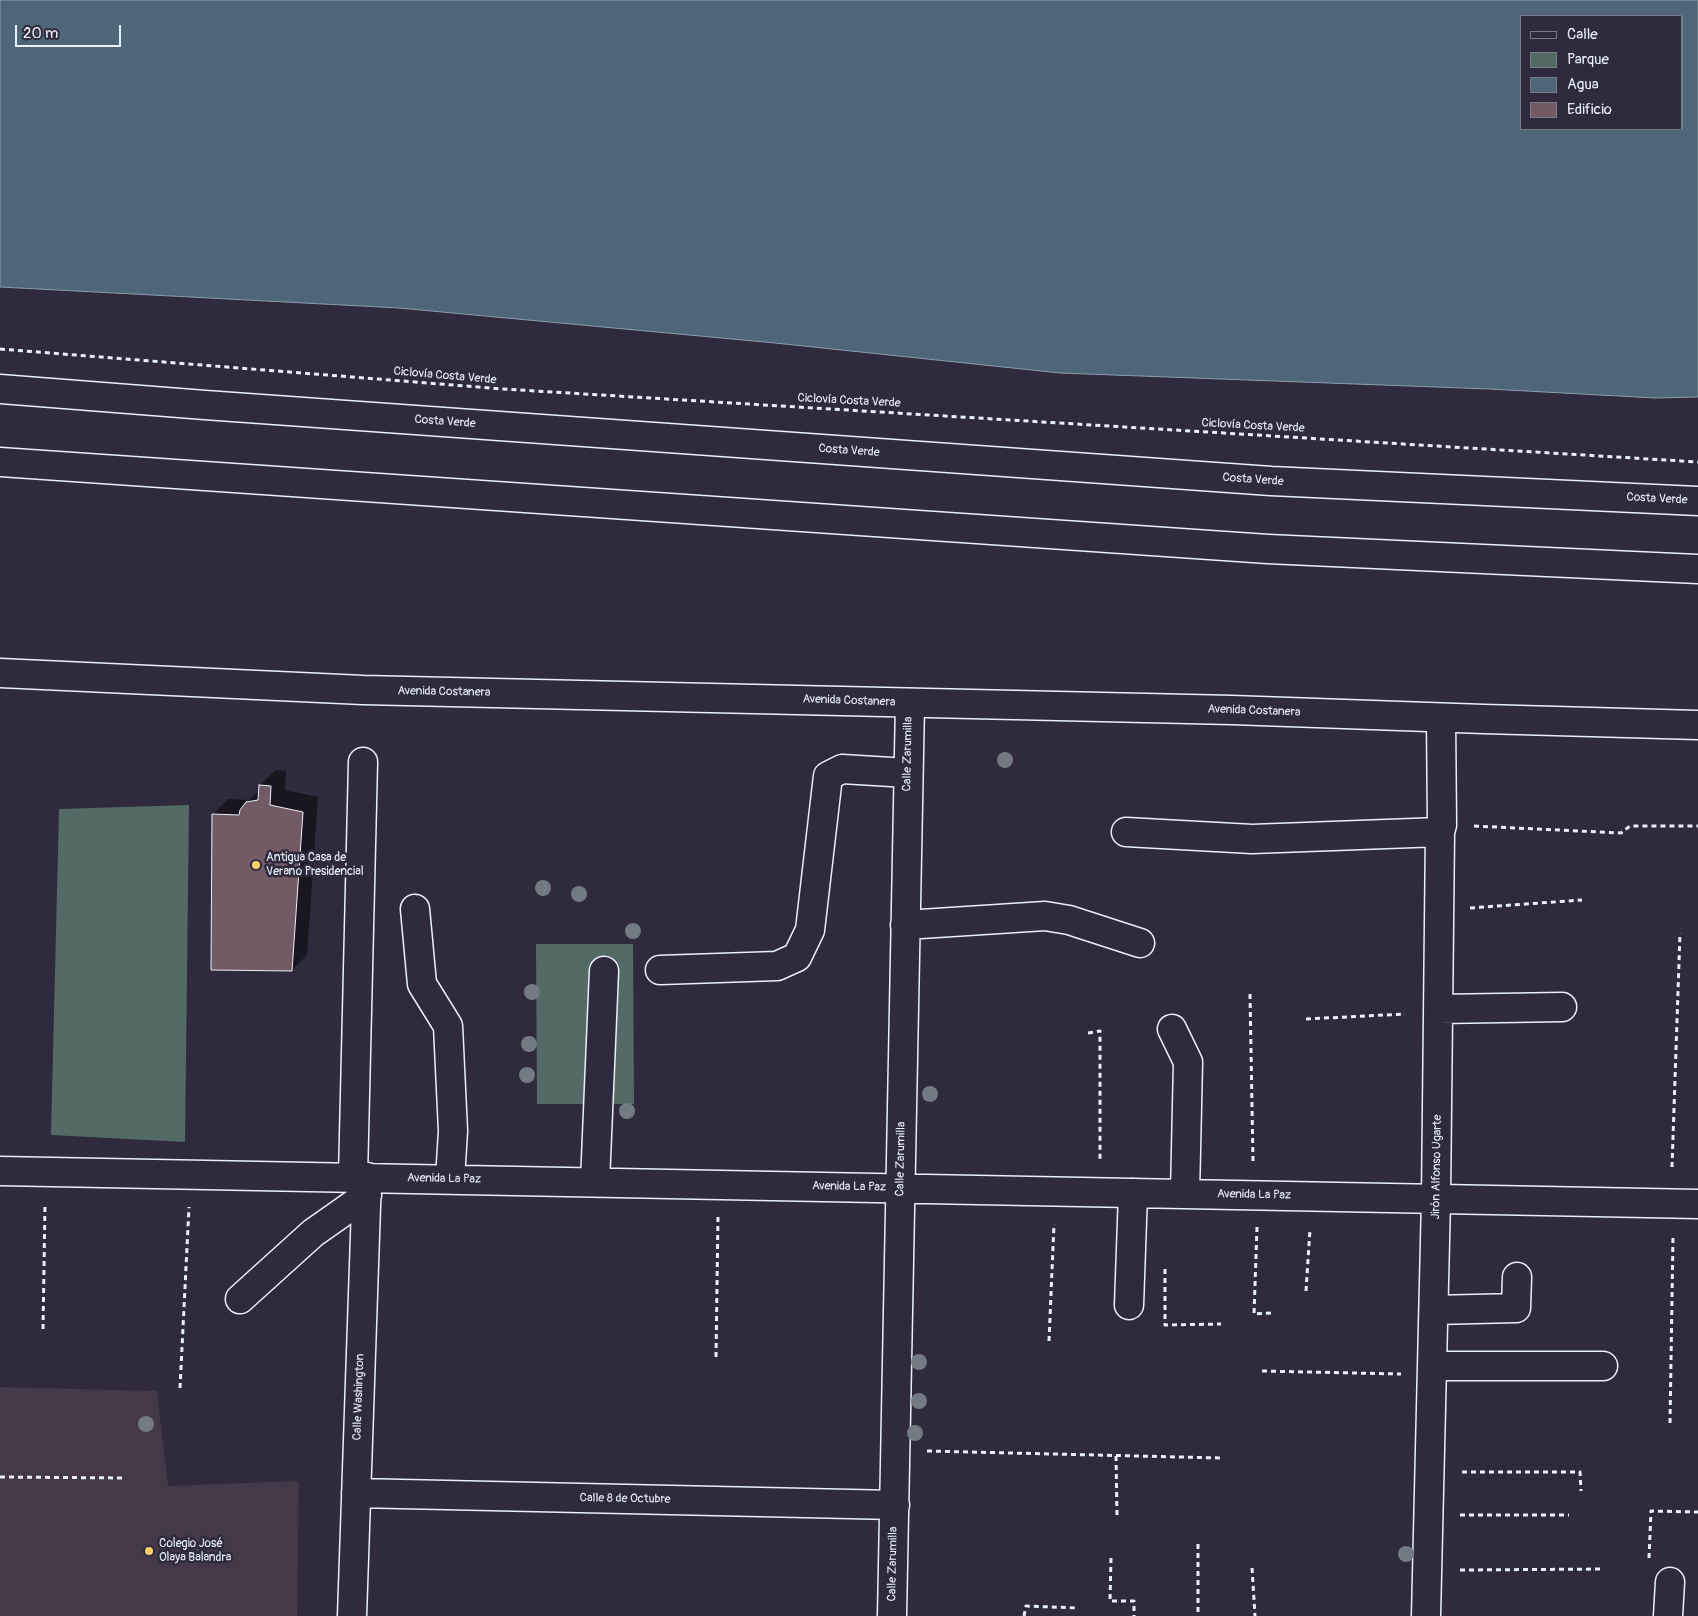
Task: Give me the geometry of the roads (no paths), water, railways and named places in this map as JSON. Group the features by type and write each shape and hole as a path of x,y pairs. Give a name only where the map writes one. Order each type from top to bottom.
{"main road":[{"name":"Costa Verde","path":"0,389 1261,481 1698,501"},
{"path":"0,462 1258,548 1698,569"},
{"name":"Avenida Costanera","path":"0,673 363,690 1242,710 1698,725"},
{"name":"Calle Zarumilla","path":"892,1616 910,703"},
{"name":"Jirón Alfonso Ugarte","path":"1426,1616 1436,1199 1441,718"},
{"name":"Calle Washington","path":"352,1616 362,1183 363,762"},
{"path":"660,970 777,966 797,957 810,930 828,776 842,769 908,772"},
{"path":"1126,832 1252,839 1441,828"},
{"path":"415,909 422,984 448,1026 453,1131 450,1178"},
{"path":"905,925 1045,916 1068,920 1140,943"},
{"path":"595,1182 604,971"},
{"path":"1439,1011 1562,1007"},
{"path":"1172,1029 1188,1062 1185,1194"},
{"name":"Avenida La Paz","path":"0,1171 191,1174 362,1183 450,1178 1698,1204"},
{"path":"240,1299 313,1233 362,1183"},
{"path":"1129,1305 1133,1193"},
{"path":"1434,1310 1516,1308 1517,1277"},
{"path":"1432,1370 1602,1366"},
{"name":"Calle 8 de Octubre","path":"356,1493 894,1504"},
{"path":"1668,1616 1670,1582"}],"water":[{"path":"0,0 1698,0 1698,397 1655,398 1489,389 1060,373 775,343 399,308 0,287"}],"place":[{"name":"Antigua Casa de Verano Presidencial","path":"256,865"},
{"name":"Colegio José Olaya Balandra","path":"149,1551"}]}
